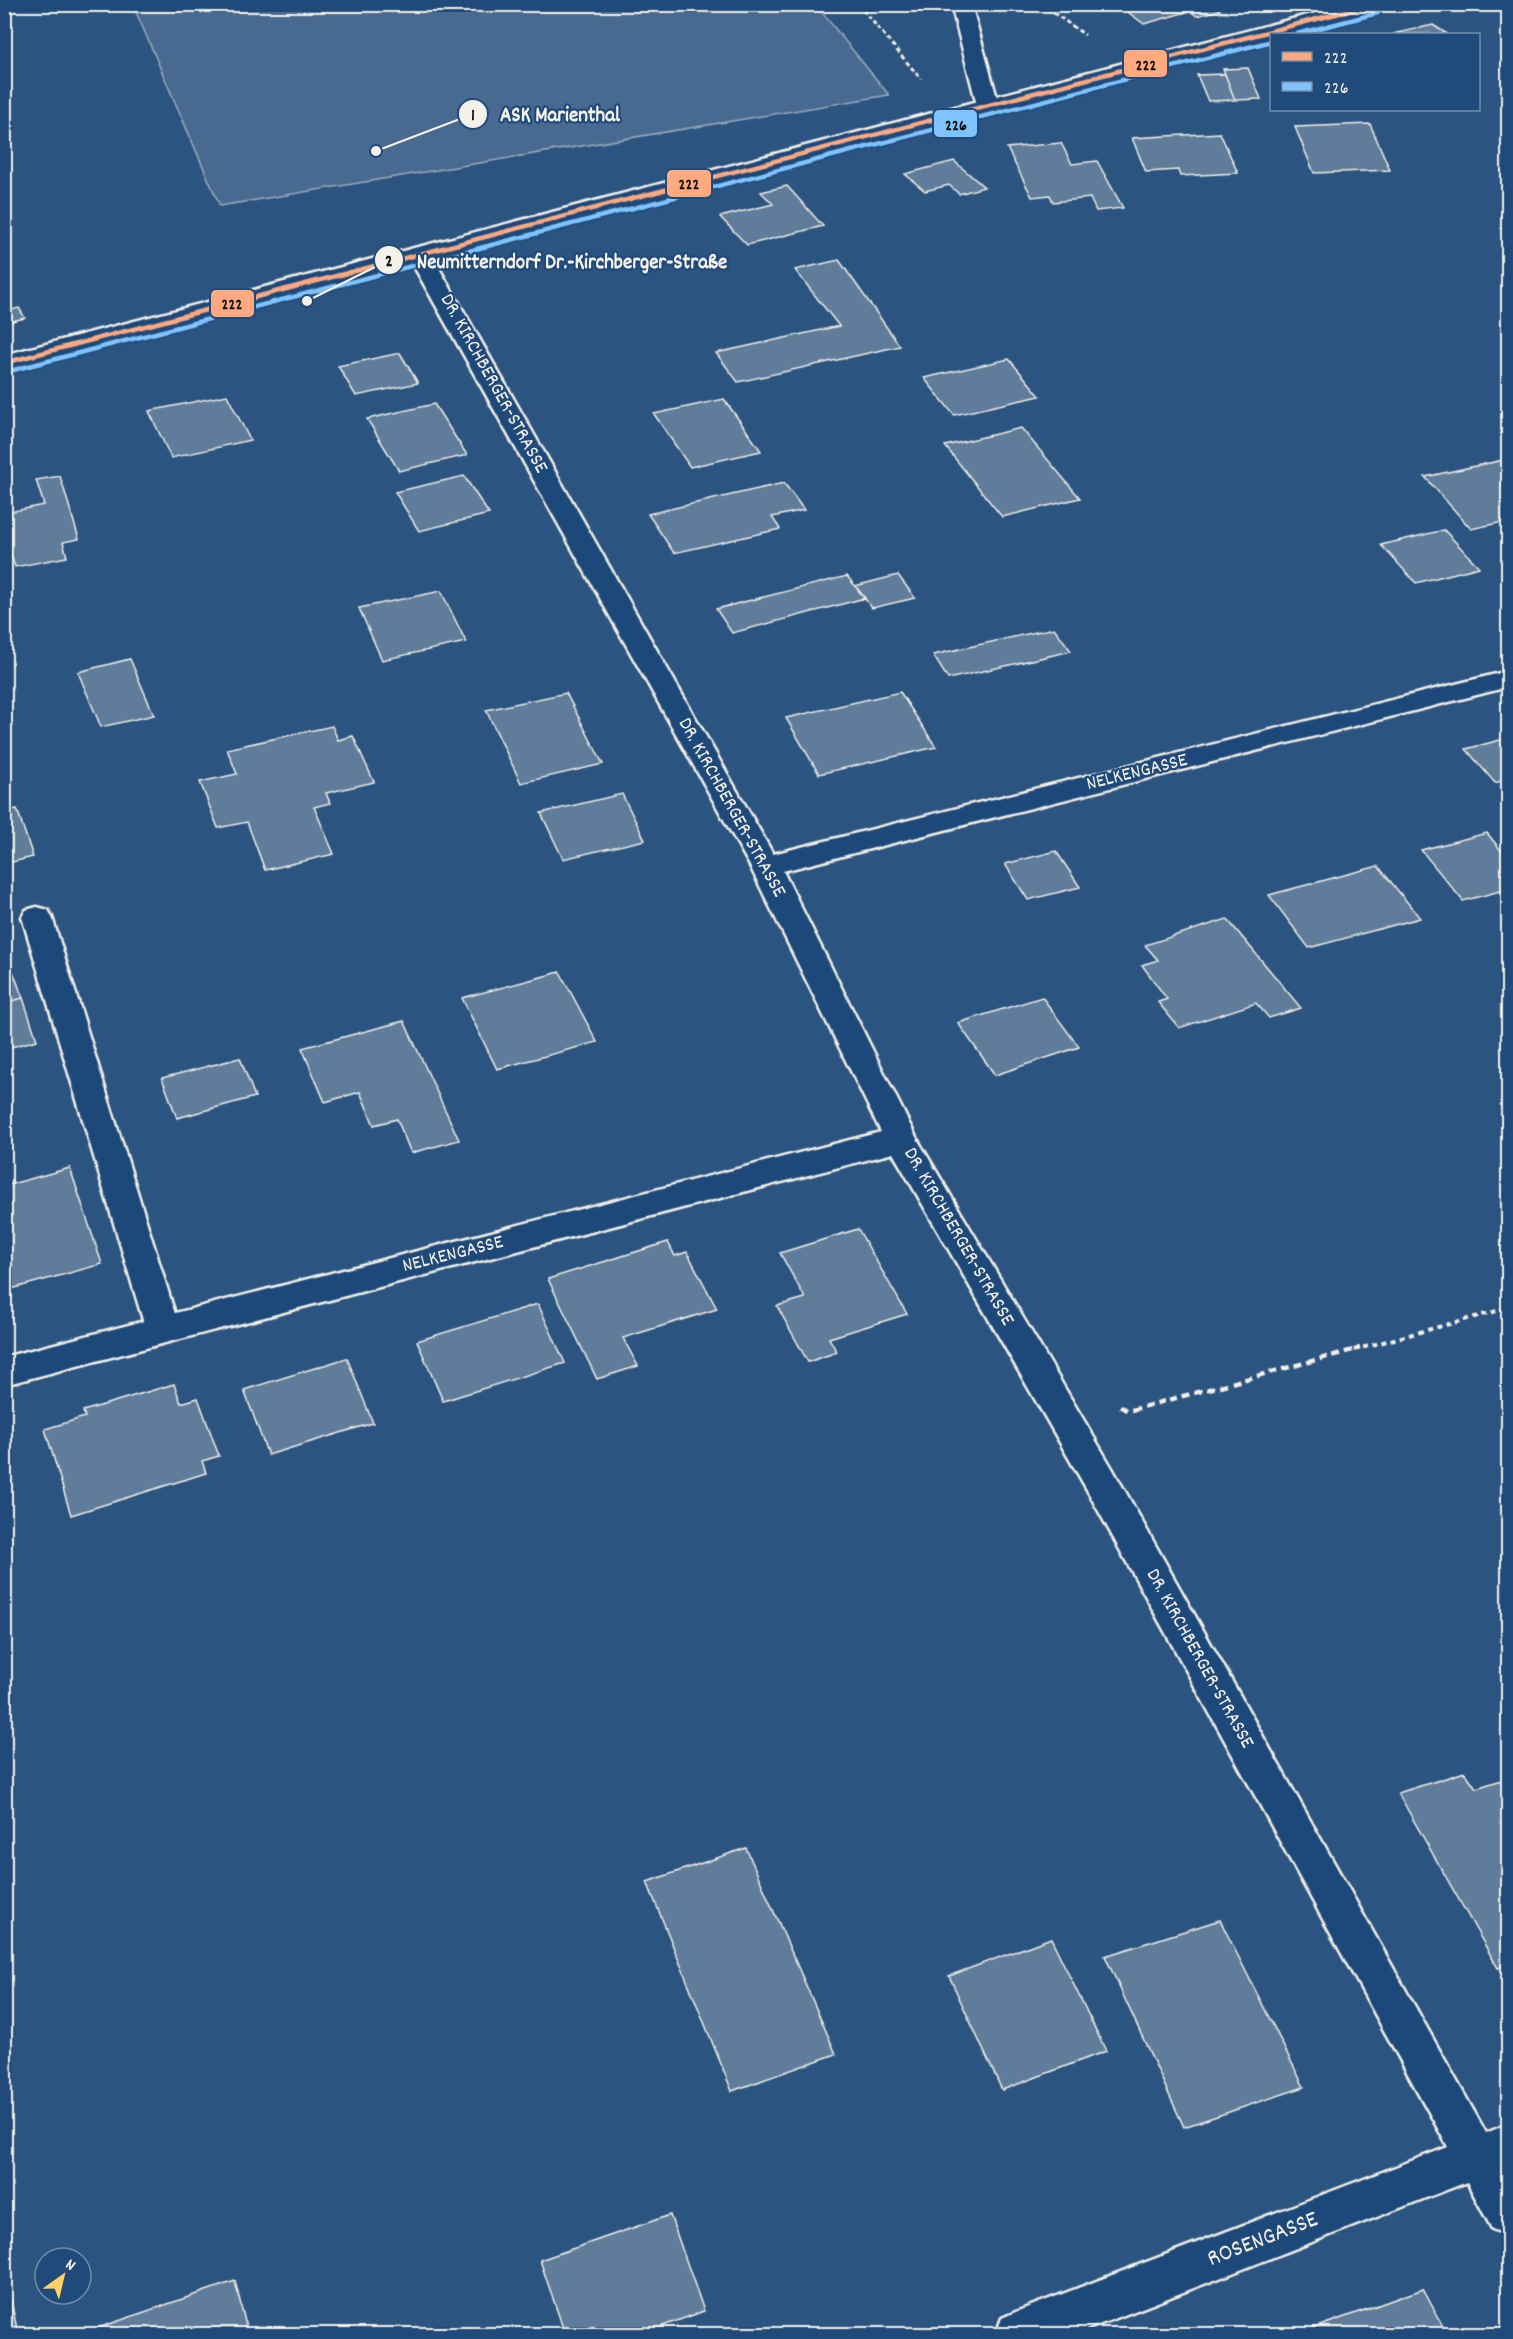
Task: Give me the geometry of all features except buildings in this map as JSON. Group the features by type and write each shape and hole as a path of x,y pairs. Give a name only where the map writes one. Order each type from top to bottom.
{"street":[{"path":"961,4 989,109"},
{"path":"4,363 419,254 989,109 1376,4"},
{"name":"DR. KIRCHBERGER-STRASSE","path":"419,254 765,866 901,1139 1492,2151 1509,2214"},
{"name":"NELKENGASSE","path":"765,866 1509,679"},
{"path":"37,917 163,1330"},
{"name":"NELKENGASSE","path":"4,1371 901,1139"},
{"name":"ROSENGASSE","path":"1018,2334 1492,2151"}],"path":[{"path":"858,4 954,117"},
{"path":"1119,1405 1128,1411 1509,1308"}],"shaded area":[{"path":"133,5 816,5 889,95 220,206"}],"transit line":[{"name":"222","path":"4,363 1374,4"},
{"name":"226","path":"1301,33 1378,13"},
{"name":"226","path":"6,372 1270,42"}],"place":[{"name":"ASK Marienthal","path":"376,151"},
{"name":"Neumitterndorf Dr.-Kirchberger-Straße","path":"307,301"}]}
